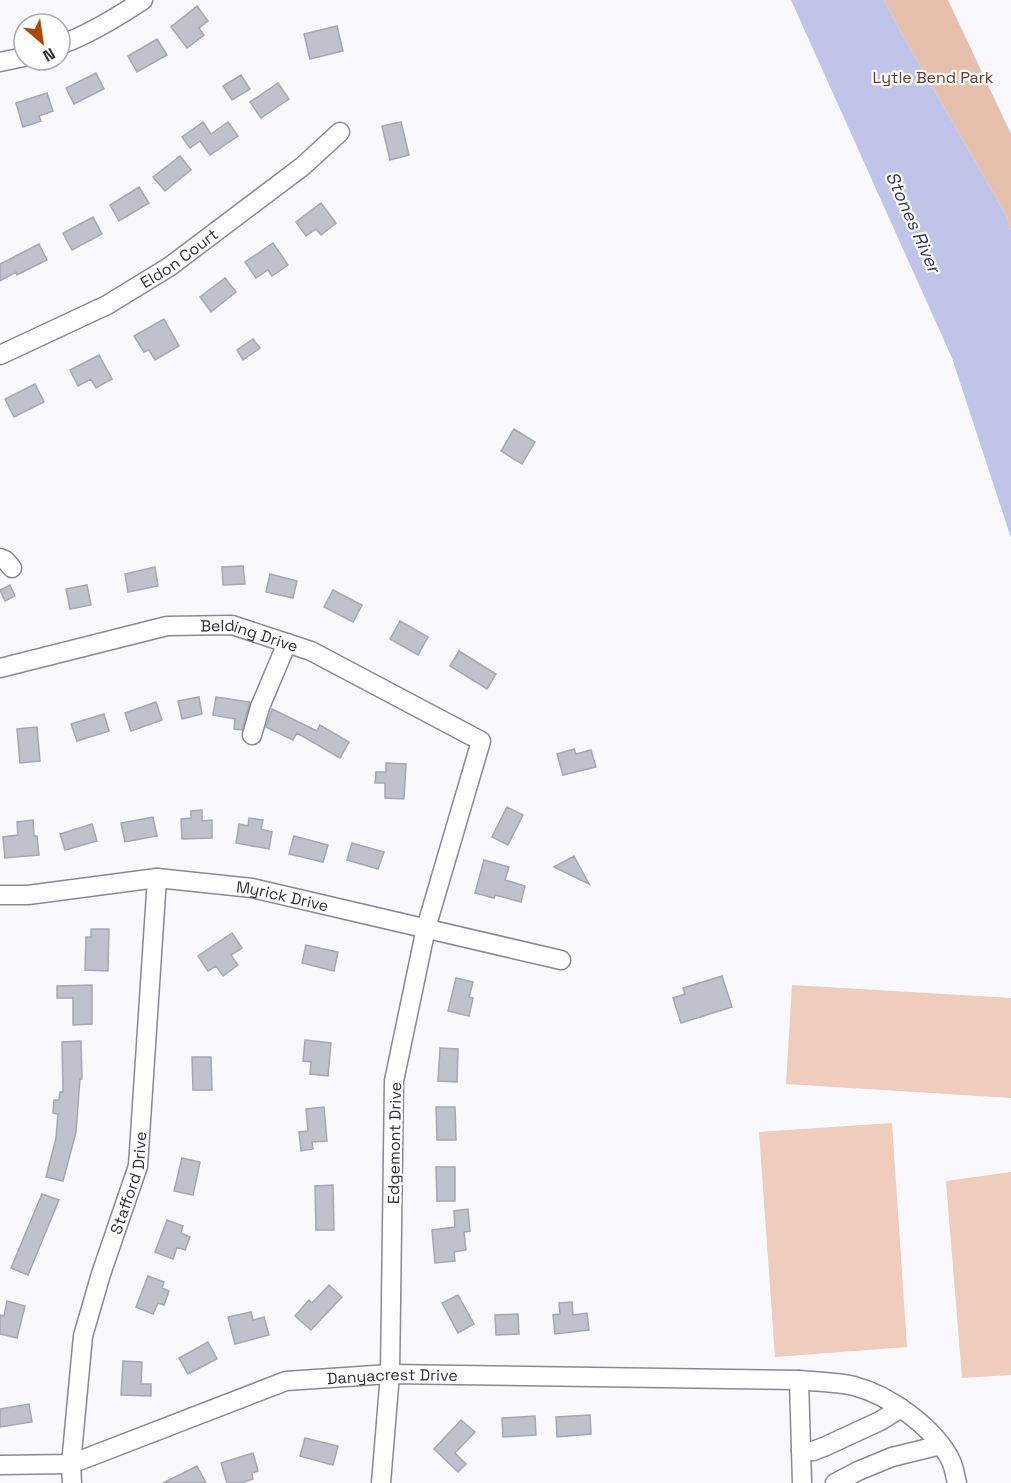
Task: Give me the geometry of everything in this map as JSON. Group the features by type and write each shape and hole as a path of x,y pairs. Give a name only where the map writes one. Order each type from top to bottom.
{"street":[{"path":"72,41 110,22 143,0"},
{"name":"Eldon Court","path":"0,355 107,305 169,267 303,166 340,132"},
{"name":"Belding Drive","path":"0,668 167,626 232,624 311,651 481,741"},
{"path":"252,735 260,707 287,643"},
{"name":"Edgemont Drive","path":"381,1483 390,1374 394,1081 426,928 481,741"},
{"name":"Myrick Drive","path":"0,895 28,895 157,878 252,888 561,960"},
{"name":"Stafford Drive","path":"72,1483 71,1464 83,1336 101,1274 138,1166 157,878"},
{"name":"Danyacrest Drive","path":"0,1465 71,1464 286,1381 390,1374 799,1380 852,1386 874,1392 901,1408 937,1438 951,1461 957,1483"},
{"path":"799,1380 802,1483"},
{"path":"801,1451 813,1451 826,1446 880,1421 901,1408"},
{"path":"835,1483 892,1457 941,1445"}],"shaded area":[{"path":"792,985 1011,998 1011,1098 786,1084"},
{"path":"892,1123 907,1347 775,1357 759,1132"},
{"path":"1011,1172 1011,1375 962,1378 946,1181"}],"green space":[{"path":"884,0 948,0 1011,134 1011,230 1006,215"}],"water":[{"name":"Lytle Bend Park","path":"791,0 884,0 1006,215 1011,230 1011,538 952,358"}],"building":[{"path":"197,6 208,21 199,28 204,35 187,48 171,27"},
{"path":"337,26 343,51 310,59 304,34"},
{"path":"157,39 167,55 137,72 128,56"},
{"path":"96,73 104,89 74,104 66,88"},
{"path":"241,75 250,89 232,100 223,86"},
{"path":"278,83 289,99 261,118 250,102"},
{"path":"47,93 53,111 39,116 41,121 23,127 16,103"},
{"path":"203,122 211,134 228,122 238,136 210,155 200,141 190,148 182,137"},
{"path":"401,122 409,155 390,160 382,126"},
{"path":"180,156 191,170 165,191 153,177"},
{"path":"139,187 149,203 119,221 110,205"},
{"path":"321,203 336,223 321,235 316,229 306,236 296,222"},
{"path":"93,217 102,234 72,250 63,233"},
{"path":"273,243 288,265 272,276 268,270 256,278 245,262"},
{"path":"39,244 47,260 0,281 0,264"},
{"path":"225,278 236,292 211,312 200,297"},
{"path":"164,319 179,346 155,360 149,350 144,352 134,336"},
{"path":"253,339 260,348 243,360 237,350"},
{"path":"99,355 112,379 96,388 91,379 78,386 70,370"},
{"path":"35,384 44,402 14,417 5,399"},
{"path":"514,429 535,442 522,464 501,451"},
{"path":"243,566 245,584 223,585 222,567"},
{"path":"155,567 158,586 128,592 125,574"},
{"path":"270,574 297,581 293,598 266,592"},
{"path":"10,585 15,596 5,601 0,590"},
{"path":"87,585 91,605 70,609 66,589"},
{"path":"333,590 362,605 353,622 324,607"},
{"path":"400,621 428,637 418,655 390,639"},
{"path":"459,651 496,674 487,689 450,666"},
{"path":"199,697 202,714 182,719 178,701"},
{"path":"216,697 250,702 242,730 234,729 235,719 213,715"},
{"path":"156,702 162,720 131,731 125,713"},
{"path":"272,709 317,731 320,725 349,742 340,758 297,733 293,740 266,727"},
{"path":"104,714 109,731 77,741 71,724"},
{"path":"37,727 40,761 20,763 17,729"},
{"path":"574,749 576,754 591,750 596,767 563,775 557,754"},
{"path":"386,763 406,764 404,799 385,798 385,783 375,783 376,772 386,772"},
{"path":"507,807 523,815 508,845 492,837"},
{"path":"202,810 202,821 212,820 212,838 182,839 181,819 191,818 191,811"},
{"path":"153,817 157,836 125,842 121,823"},
{"path":"249,818 263,820 261,829 272,832 269,849 236,843 239,824 248,826"},
{"path":"33,820 39,855 5,858 3,837 18,835 17,822"},
{"path":"92,824 97,841 65,850 60,834"},
{"path":"294,836 328,845 323,862 289,854"},
{"path":"352,843 384,852 378,869 347,860"},
{"path":"574,856 589,884 554,867"},
{"path":"484,860 509,867 505,880 525,886 521,902 495,895 494,898 475,893"},
{"path":"91,929 109,929 108,971 85,970 86,937 91,937"},
{"path":"232,933 242,948 231,955 238,965 223,976 216,966 208,971 198,956"},
{"path":"306,945 338,952 334,971 302,963"},
{"path":"722,976 732,1007 681,1023 673,998 685,994 683,988"},
{"path":"456,978 473,982 469,997 473,998 469,1016 448,1011"},
{"path":"92,985 92,1024 73,1025 73,998 57,998 57,986"},
{"path":"305,1040 331,1043 328,1076 310,1074 311,1062 303,1061"},
{"path":"81,1041 82,1079 80,1079 76,1132 63,1181 46,1177 56,1138 58,1114 53,1113 54,1100 59,1100 60,1092 63,1092 62,1042"},
{"path":"440,1048 458,1049 457,1082 438,1081"},
{"path":"192,1057 211,1057 212,1090 193,1090"},
{"path":"324,1107 327,1141 312,1142 313,1149 301,1151 299,1132 308,1131 306,1109"},
{"path":"436,1107 455,1107 456,1140 437,1140"},
{"path":"182,1158 200,1162 193,1195 174,1191"},
{"path":"436,1167 455,1167 455,1201 437,1201"},
{"path":"333,1185 334,1230 316,1230 315,1186"},
{"path":"42,1194 59,1200 28,1275 11,1268"},
{"path":"468,1209 470,1231 464,1232 466,1250 454,1252 455,1261 435,1263 432,1230 455,1227 454,1211"},
{"path":"167,1220 183,1226 181,1233 190,1237 185,1250 177,1247 173,1259 155,1252"},
{"path":"148,1276 164,1282 162,1288 169,1291 164,1305 158,1303 153,1314 136,1307"},
{"path":"329,1285 342,1297 311,1330 295,1316 309,1300 312,1303"},
{"path":"458,1295 474,1324 458,1333 442,1303"},
{"path":"7,1301 25,1306 17,1338 0,1334 0,1315 4,1316"},
{"path":"572,1302 573,1315 587,1313 589,1330 555,1334 553,1315 560,1314 559,1303"},
{"path":"251,1312 253,1320 264,1317 269,1335 235,1344 228,1317"},
{"path":"518,1314 519,1334 496,1335 495,1315"},
{"path":"208,1342 217,1359 188,1374 179,1358"},
{"path":"123,1361 142,1362 141,1384 151,1384 151,1396 121,1395"},
{"path":"29,1404 32,1422 0,1427 0,1409"},
{"path":"590,1415 591,1434 557,1437 556,1417"},
{"path":"535,1416 536,1435 503,1437 502,1418"},
{"path":"461,1420 475,1432 455,1453 466,1464 458,1472 434,1449"},
{"path":"305,1438 338,1446 333,1465 300,1456"},
{"path":"253,1453 258,1471 252,1473 253,1479 241,1483 227,1483 221,1463"},
{"path":"197,1466 206,1483 163,1483"}],"water label":[{"name":"Stones River","path":"913,222"}]}
